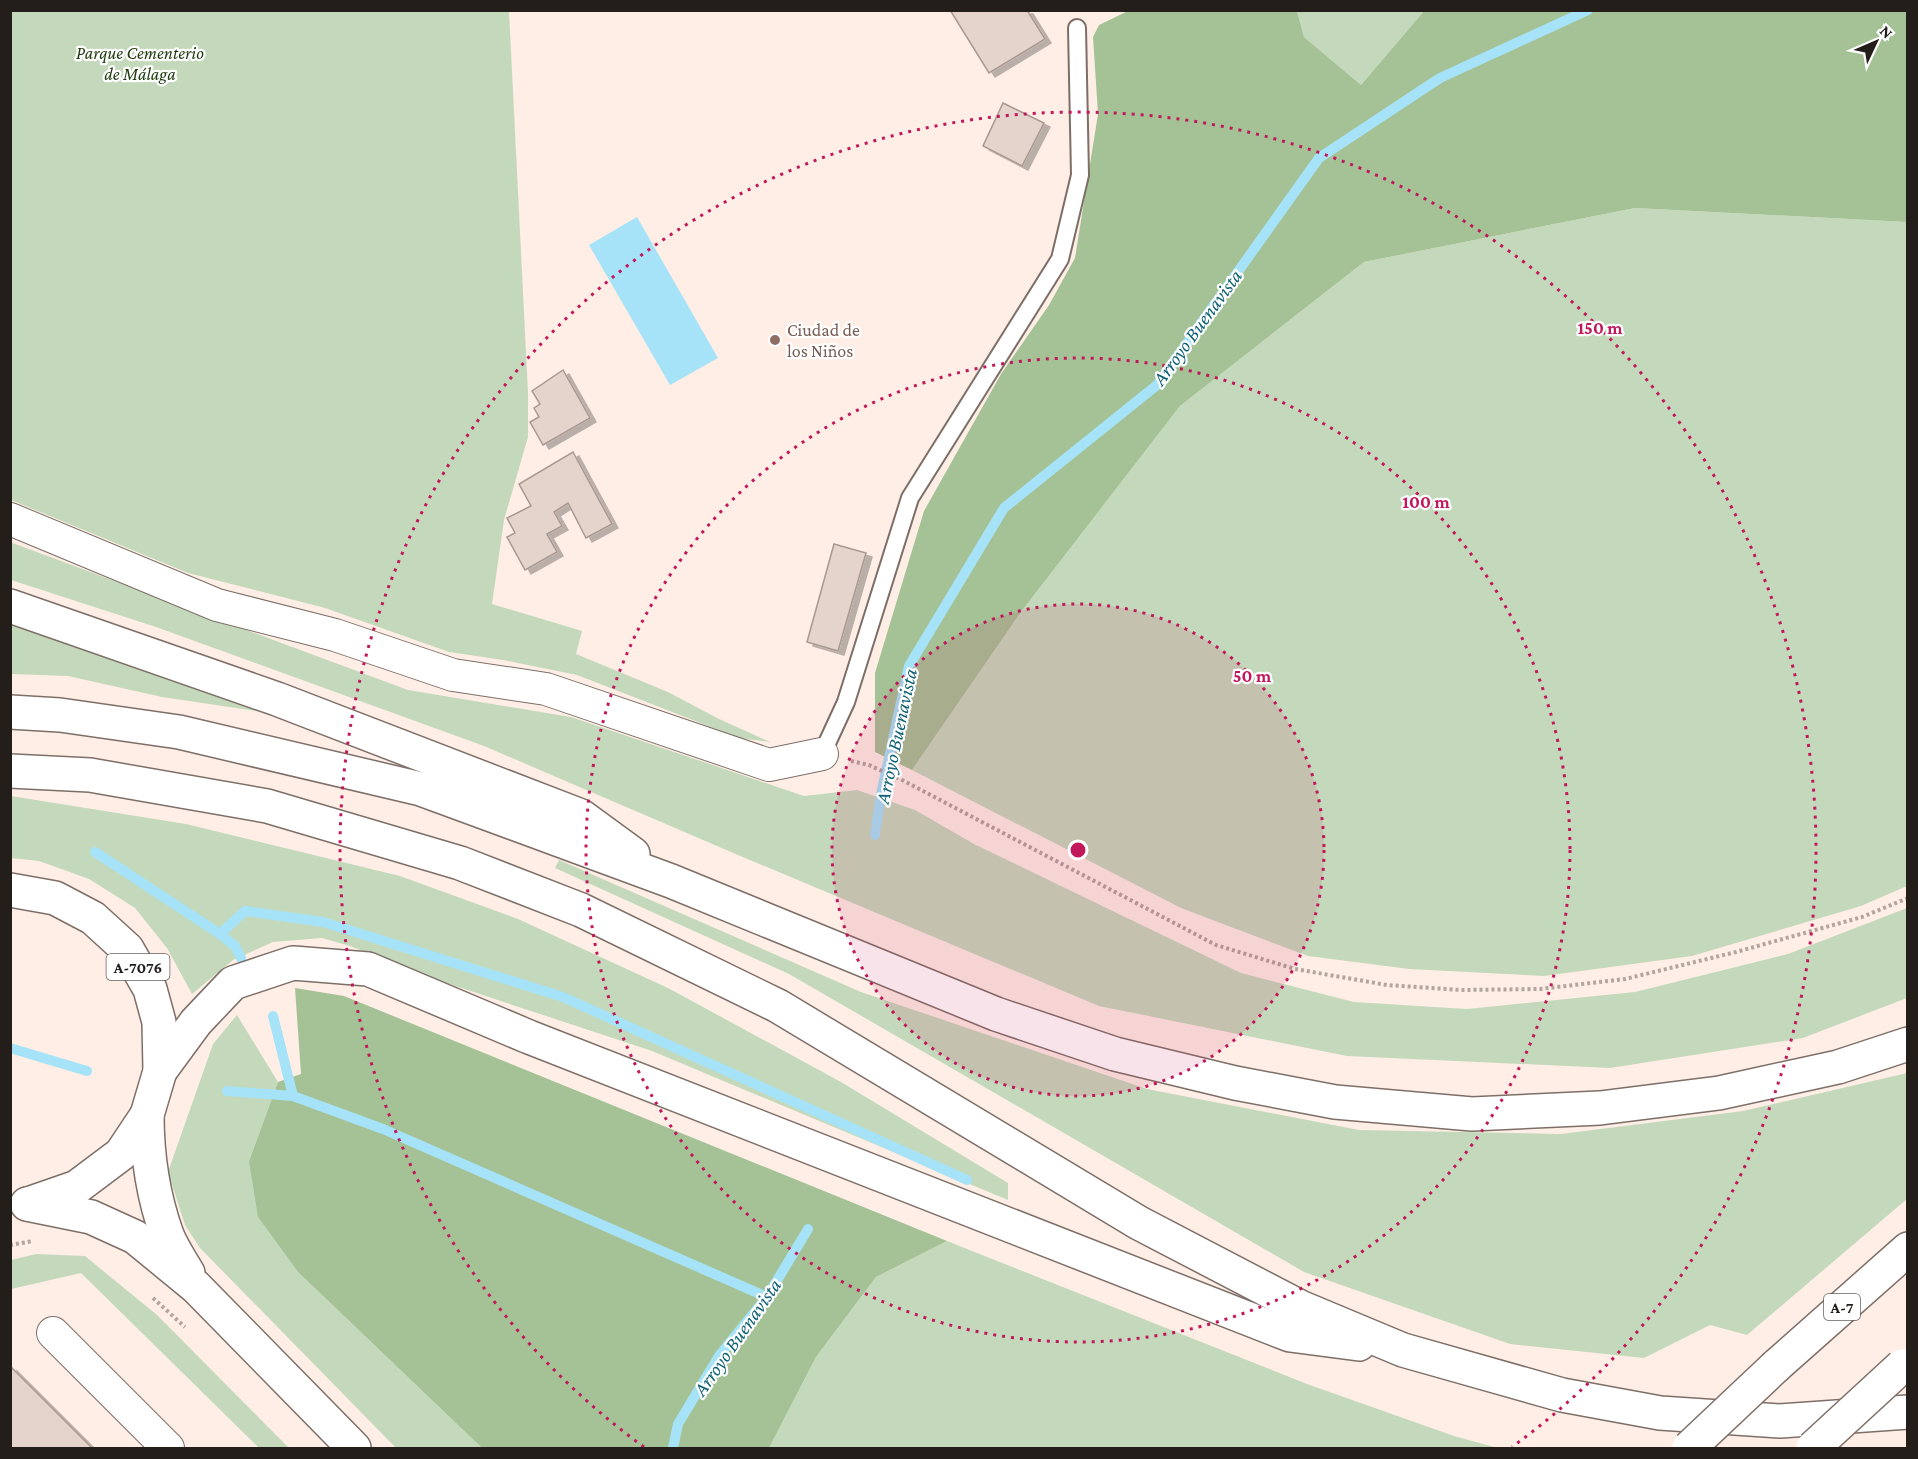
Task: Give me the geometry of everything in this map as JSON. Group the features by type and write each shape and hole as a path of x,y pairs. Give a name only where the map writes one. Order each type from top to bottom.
{"main road":[{"path":"10,606 277,699 580,816 671,881"},
{"path":"10,712 60,715 179,732 421,789 671,881 996,1014 1115,1054 1235,1083 1335,1102 1472,1114 1600,1108 1719,1093 1838,1067 1908,1044"},
{"path":"10,771 90,775 267,806 460,863 580,910 778,1006 1139,1223 1300,1307 1403,1350 1562,1395 1660,1413 1780,1421 1908,1412"},
{"name":"A-7076","path":"10,890 55,898 93,918 127,949 150,989 159,1022 160,1071 147,1116 147,1145 152,1185 168,1237 196,1287"},
{"path":"160,1071 196,1022 233,983 293,963 368,969 540,1041 1290,1335 1403,1350"},
{"name":"A-7076","path":"19,1203 77,1187 121,1154 147,1116"},
{"name":"A-7076","path":"19,1203 91,1217 135,1237 196,1287 354,1449"},
{"name":"A-7","path":"1689,1449 1776,1366 1908,1249"},
{"path":"1813,1449 1905,1364"}],"street":[{"path":"10,519 217,605 335,635 453,675 546,689 769,765 822,754"},
{"path":"53,1333 168,1449"}],"lane":[{"path":"822,754 850,692 910,498 1060,260 1080,175 1077,28"}],"path":[{"path":"869,765 904,781 1216,945 1295,969 1387,985 1461,990 1539,989 1625,979 1736,952 1862,917 1908,898"},
{"path":"10,1245 38,1240"},
{"path":"148,1294 190,1331"}],"green space":[{"path":"1130,10 1297,11 1304,37 1361,85 1424,11 1907,11 1907,222 1635,208 1364,262 1180,406 1021,612 912,770 875,752 875,673 924,511 1001,374 1049,305 1075,258 1098,114 1093,37 1099,25"},
{"name":"Parque Cementerio de Málaga","path":"10,11 509,11 528,393 528,437 504,520 492,604 582,631 576,654 668,692 770,742 739,738 577,675 449,652 325,608 188,573 11,500"},
{"path":"1297,11 1424,11 1361,85 1304,37"},
{"path":"1635,208 1907,222 1907,886 1861,906 1692,956 1544,976 1409,969 1308,956 1181,908 912,770 1021,612 1180,406 1364,262"},
{"path":"10,542 408,690 571,717 804,796 857,790 915,810 974,844 1241,973 1354,1002 1467,1009 1635,992 1788,954 1907,908 1907,998 1803,1038 1610,1068 1347,1056 1099,1006 484,746 156,627 11,580"},
{"path":"11,623 276,714 162,697 68,676 11,674"},
{"path":"11,796 186,824 400,876 518,919 668,988 841,1082 1008,1183 1008,1200 652,1051 422,975 350,946 322,938 273,942 233,960 192,994 167,948 135,908 89,879 39,861 11,858"},
{"path":"559,860 861,992 1147,1089 1359,1130 1561,1134 1743,1111 1907,1073 1907,1199 1747,1335 1710,1325 1644,1358 1510,1344 1304,1272 789,974 555,868"},
{"path":"295,988 344,996 947,1241 876,1277 816,1357 769,1448 482,1448 299,1273 258,1217 249,1161 278,1082 301,1074"},
{"path":"237,1015 278,1082 249,1161 299,1273 482,1448 396,1448 200,1248 185,1225 168,1172 213,1044"},
{"path":"947,1241 1307,1384 1454,1436 1498,1448 769,1448 816,1357 876,1277"},
{"path":"36,1254 85,1256 157,1315 289,1448 259,1448 81,1273 11,1289 11,1260"}],"water":[{"path":"637,217 718,358 670,385 589,245"}],"building":[{"path":"950,10 1027,10 1045,39 989,73"},
{"path":"1003,103 1044,123 1022,166 983,146"},
{"path":"563,370 590,418 543,445 530,422 539,417 534,408 540,404 532,391"},
{"path":"573,452 612,524 586,538 568,503 554,512 562,526 547,534 557,552 525,570 507,537 515,533 507,518 531,506 519,484"},
{"path":"834,544 866,553 838,651 807,642"},
{"path":"11,1367 92,1448 10,1448"}],"waterway":[{"name":"Arroyo Buenavista","path":"875,835 881,794 909,666 1004,508 1157,385 1319,158 1440,78 1588,10"},
{"path":"95,852 220,934 235,946 241,958"},
{"path":"220,934 245,911 323,922 563,997 967,1180"},
{"path":"273,1016 293,1096"},
{"path":"10,1048 87,1071"},
{"path":"227,1091 293,1096 383,1129 767,1297"},
{"name":"Arroyo Buenavista","path":"673,1448 678,1424 719,1356 767,1297 808,1229"}],"place":[{"name":"Ciudad de los Niños","path":"775,340"}]}
